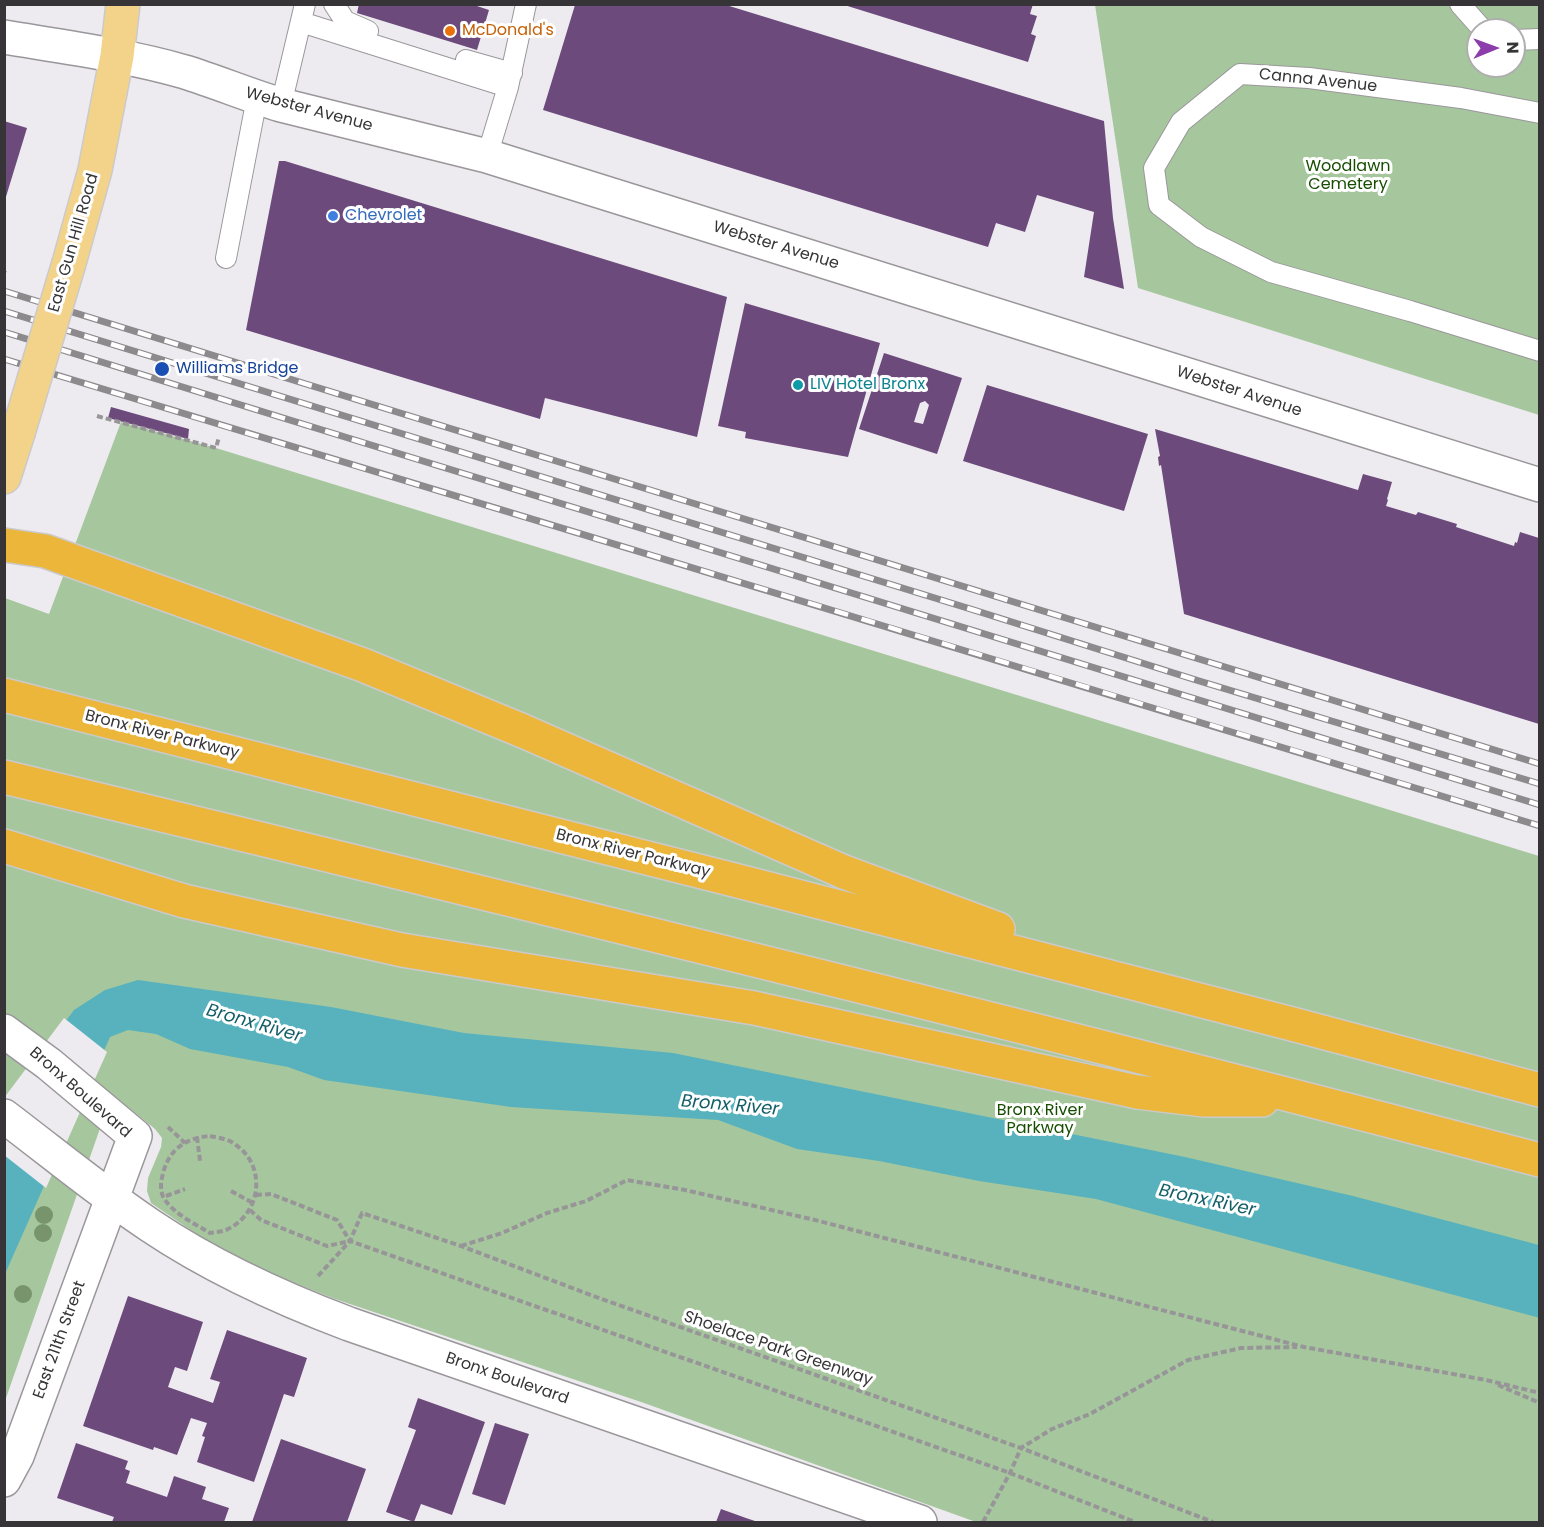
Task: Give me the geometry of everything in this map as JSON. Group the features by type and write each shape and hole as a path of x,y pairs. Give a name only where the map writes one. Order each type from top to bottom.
{"highway":[{"path":"4,545 45,551 363,665 523,731 844,872 1171,993"},
{"name":"Bronx River Parkway","path":"4,695 499,820 1539,1090"},
{"path":"4,777 931,1004 1539,1160"},
{"path":"4,846 184,901 402,950 754,1008 1137,1092 1204,1100 1311,1100"}],"main road":[{"name":"East Gun Hill Road","path":"4,477 95,170 117,56 123,4"},
{"name":"Webster Avenue","path":"4,37 117,56 186,72 269,101 487,156 1539,485"},
{"name":"Bronx Boulevard","path":"9,1034 49,1064 135,1136 112,1198"},
{"name":"Bronx Boulevard","path":"4,1116 151,1226 262,1288 293,1302 349,1324 920,1522"},
{"name":"East 211th Street","path":"4,1480 22,1443 112,1198"}],"lane":[{"path":"334,4 345,21 510,80"},
{"path":"487,156 510,80 526,4"},
{"path":"1460,4 1472,18"},
{"path":"226,258 269,101 303,13 510,80"},
{"name":"Canna Avenue","path":"1539,113 1461,98 1321,79 1240,74 1181,122 1154,168 1159,205 1201,237 1271,272 1410,311 1539,351"}],"path":[{"path":"97,416 216,448 219,437"},
{"path":"210,1136 223,1139 235,1144 246,1154 254,1167 257,1181 256,1195 250,1210 240,1222 226,1230 210,1233 172,1209 163,1198 161,1182 164,1166 173,1152 197,1137 210,1136"},
{"path":"197,1137 200,1161"},
{"path":"461,1246 502,1233 547,1213 586,1201 627,1180 685,1190 815,1220 1304,1347 1486,1380 1539,1393"},
{"path":"163,1198 185,1189"},
{"path":"231,1191 253,1203"},
{"path":"256,1195 271,1194 337,1220 351,1241"},
{"path":"250,1210 261,1220 327,1246 351,1241 1010,1473 1135,1522"},
{"name":"Shoelace Park Greenway","path":"351,1241 362,1213 461,1246 596,1297 1021,1448 1213,1522"},
{"path":"293,1302 351,1241"},
{"path":"983,1522 1021,1448 1052,1429 1090,1414 1188,1360 1241,1348 1304,1347"},
{"path":"1486,1380 1539,1403"}],"green space":[{"name":"Woodlawn Cemetery","path":"1095,5 1539,5 1539,415 1138,288"},
{"name":"Bronx River Parkway","path":"121,422 216,448 1539,856 1539,1522 976,1522 644,1403 335,1299 287,1280 214,1246 151,1203 147,1191 148,1178 161,1147 162,1138 155,1129 112,1094 5,1401 5,598 49,614"}],"water":[{"name":"Bronx River","path":"138,980 331,1007 464,1033 673,1053 1185,1157 1353,1196 1539,1245 1540,1318 1096,1199 797,1149 718,1120 511,1107 324,1080 288,1067 190,1049 156,1034 128,1030 110,1037 5,1274 5,1103 74,1010 105,990"}],"pier":[{"path":"64,1018 107,1052 46,1188 4,1155 4,1098"}],"building":[{"name":"McDonald's","path":"359,4 471,4 489,10 477,50 357,13"},
{"path":"841,4 1033,4 1030,14 1037,16 1031,34 1036,36 1028,62"},
{"path":"575,5 726,5 1104,121 1113,218 1124,289 1084,277 1094,212 1037,195 1025,232 996,223 988,247 543,110"},
{"path":"4,121 27,128 5,200 4,200"},
{"path":"279,161 727,297 697,437 545,398 540,419 246,330"},
{"name":"LIV Hotel Bronx","path":"745,303 880,343 848,457 745,438 746,432 718,426"},
{"path":"884,353 962,378 937,454 859,429","holes":["925,401 929,405 923,424 914,422 920,403"]},
{"path":"987,385 1148,434 1124,511 963,461"},
{"path":"111,407 189,429 188,439 108,418"},
{"path":"1155,429 1358,490 1363,474 1392,482 1386,506 1416,515 1418,512 1457,524 1456,527 1514,546 1520,532 1539,538 1539,724 1184,614"},
{"path":"128,1296 203,1322 187,1371 175,1367 168,1387 213,1403 220,1382 210,1379 227,1330 307,1358 294,1397 284,1394 254,1482 197,1462 207,1423 191,1418 177,1455 154,1447 153,1450 83,1426"},
{"path":"418,1398 485,1422 452,1515 421,1504 414,1522 386,1512 416,1430 408,1427"},
{"path":"495,1423 529,1434 505,1505 472,1494"},
{"path":"281,1439 366,1469 347,1522 252,1522"},
{"path":"76,1443 128,1461 125,1469 130,1471 126,1483 167,1497 174,1476 206,1487 202,1499 229,1508 224,1522 112,1522 114,1517 57,1498"},
{"path":"721,1509 746,1518 758,1522 716,1522"}],"railway":[{"path":"4,291 1540,764"},
{"path":"4,311 1196,680 1540,784"},
{"path":"4,332 1540,805"},
{"path":"4,359 1540,826"}],"place":[{"name":"McDonald's","path":"450,31"},
{"name":"Chevrolet","path":"333,216"},
{"name":"Williams Bridge","path":"162,369"},
{"name":"LIV Hotel Bronx","path":"798,385"}]}
